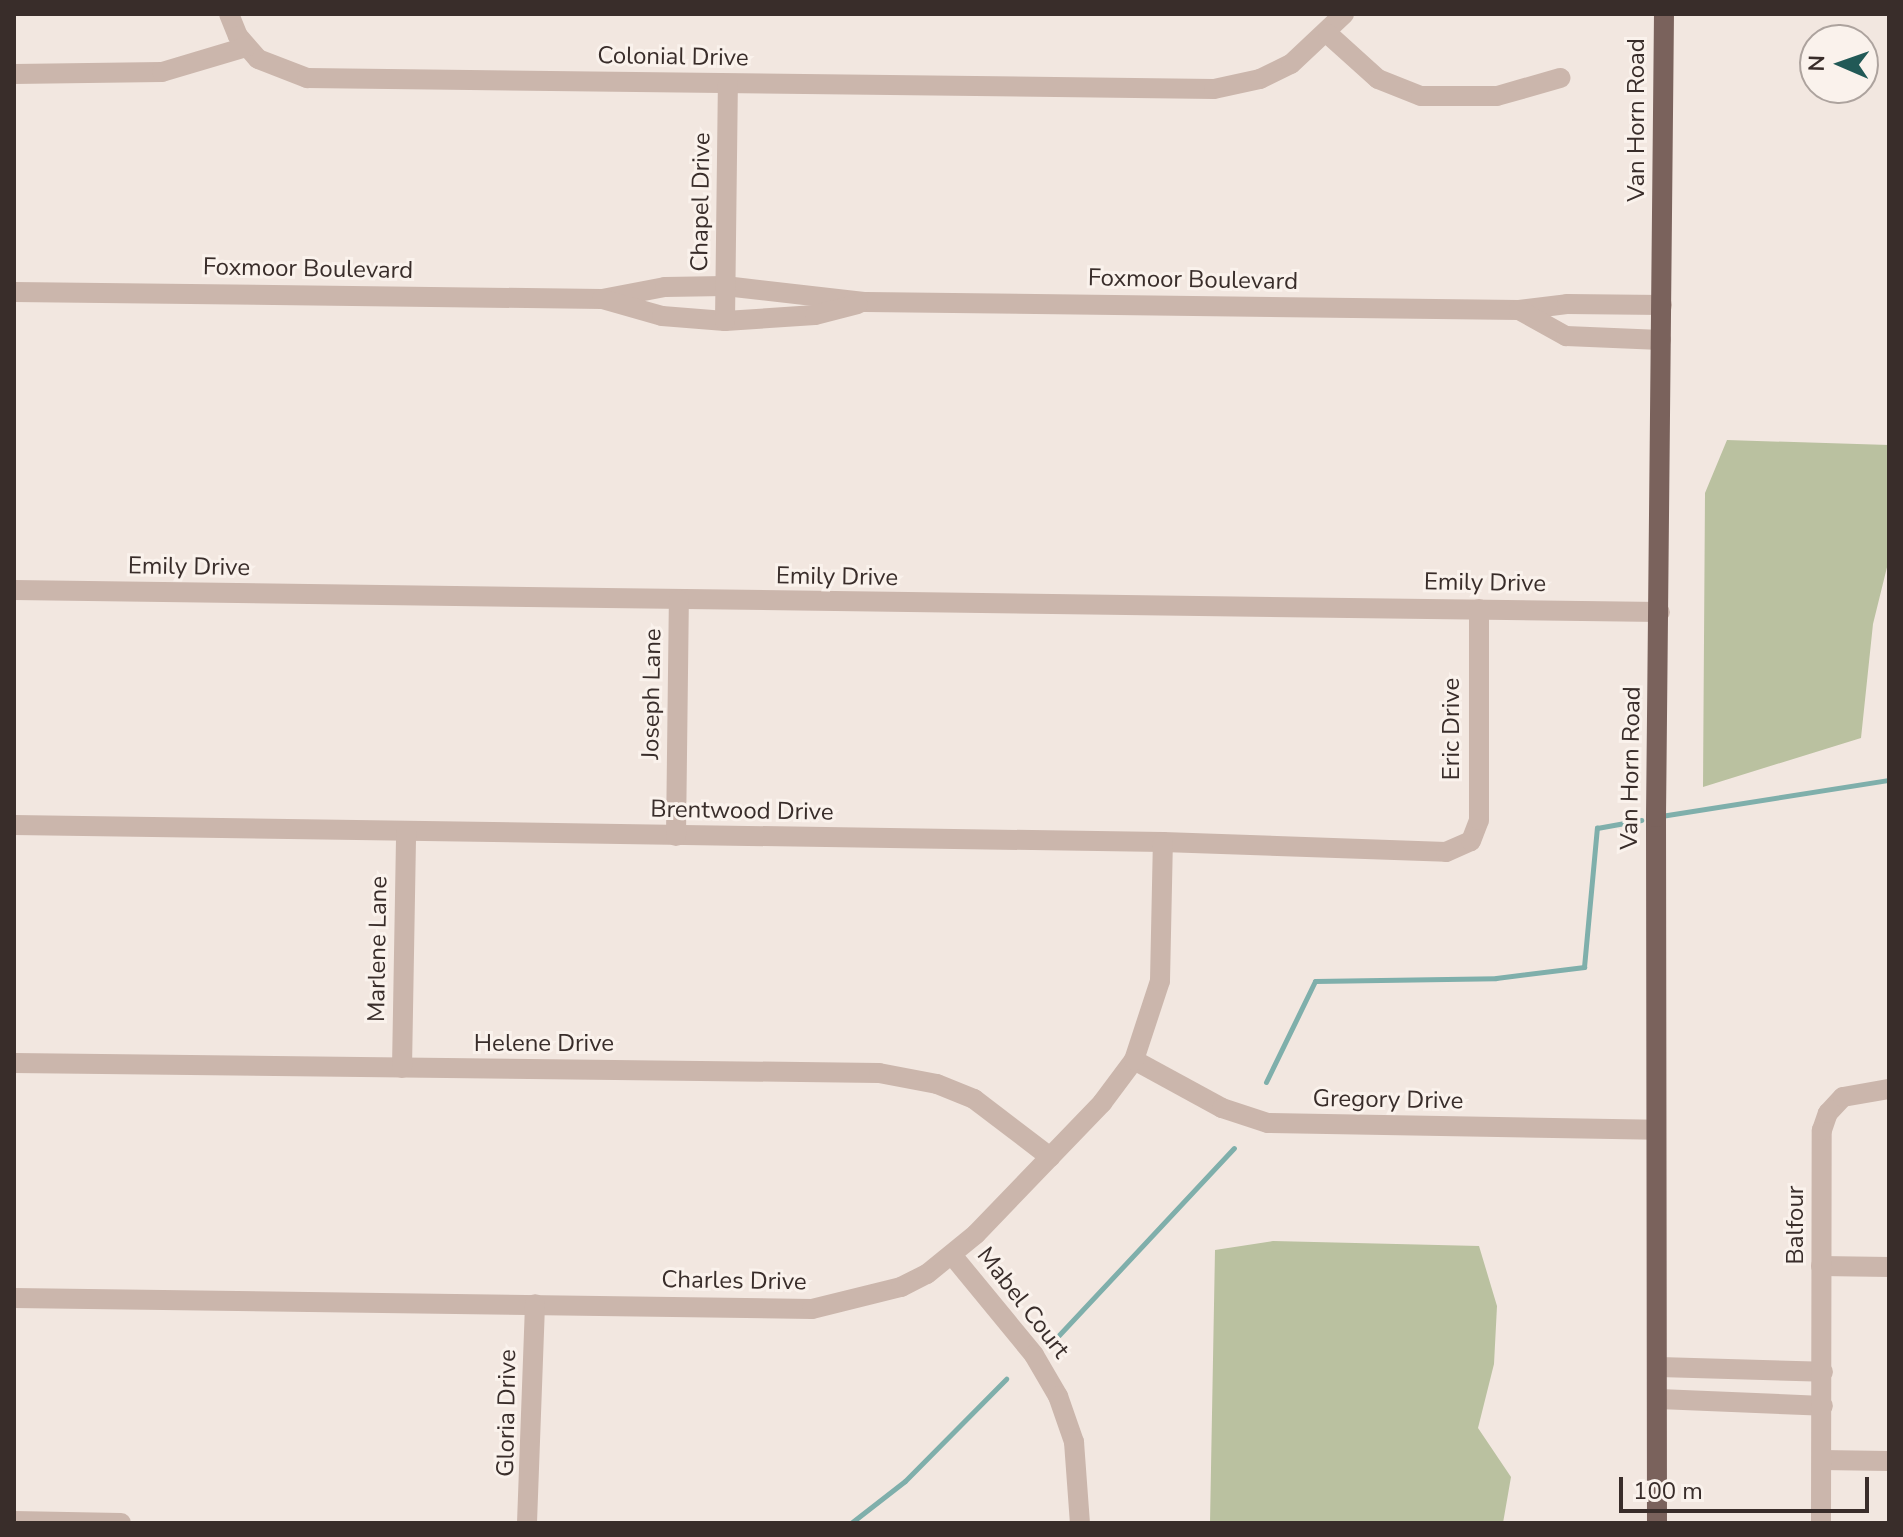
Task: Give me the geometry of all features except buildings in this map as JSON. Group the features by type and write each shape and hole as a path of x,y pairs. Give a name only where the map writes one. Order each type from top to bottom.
{"main road":[{"name":"Van Horn Road","path":"1657,1523 1656,1130 1664,14"}],"street":[{"path":"14,74 162,72 246,47 229,14"},
{"name":"Colonial Drive","path":"246,47 273,69 307,78 1214,89 1276,73 1328,34 1344,14"},
{"path":"1328,34 1369,73 1421,96 1497,96 1560,78"},
{"name":"Chapel Drive","path":"725,321 728,84"},
{"name":"Foxmoor Boulevard","path":"14,292 602,299 665,287 725,286 866,302 1519,310 1567,304 1662,305"},
{"name":"Foxmoor Boulevard","path":"602,299 662,316 725,321 815,315 866,302"},
{"name":"Foxmoor Boulevard","path":"1519,310 1566,336 1661,340"},
{"name":"Emily Drive","path":"14,590 1660,612"},
{"name":"Joseph Lane","path":"676,836 679,600"},
{"name":"Eric Drive","path":"1467,844 1479,820 1479,609"},
{"name":"Brentwood Drive","path":"14,825 1163,842 1446,852 1467,844"},
{"name":"Marlene Lane","path":"402,1068 406,831"},
{"name":"Charles Drive","path":"14,1298 812,1309 901,1287 952,1255 1102,1103 1134,1060 1160,981 1163,842"},
{"name":"Gregory Drive","path":"1134,1060 1222,1108 1268,1123 1656,1130"},
{"name":"Helene Drive","path":"14,1063 879,1073 937,1084 974,1099 1050,1157"},
{"name":"Balfour","path":"1821,1523 1822,1130 1828,1113 1854,1092 1889,1089"},
{"name":"Mabel Court","path":"952,1255 1034,1355 1058,1396 1074,1442 1080,1523"},
{"path":"1821,1266 1889,1267"},
{"name":"Gloria Drive","path":"527,1523 535,1304"},
{"path":"1659,1367 1823,1372"},
{"path":"1659,1399 1823,1406"},
{"path":"1822,1460 1889,1461"},
{"path":"14,1521 121,1523"}],"green space":[{"path":"1727,440 1889,445 1889,559 1873,624 1861,738 1703,787 1705,493"},
{"path":"1273,1241 1479,1246 1497,1306 1494,1364 1478,1428 1511,1477 1503,1523 1210,1523 1215,1250"}],"waterway":[{"path":"1661,816 1889,780"},
{"path":"1266,1082 1315,981 1496,978 1584,967 1597,828 1641,820"},
{"path":"1059,1335 1234,1148"},
{"path":"851,1523 905,1481 1006,1379"}]}
